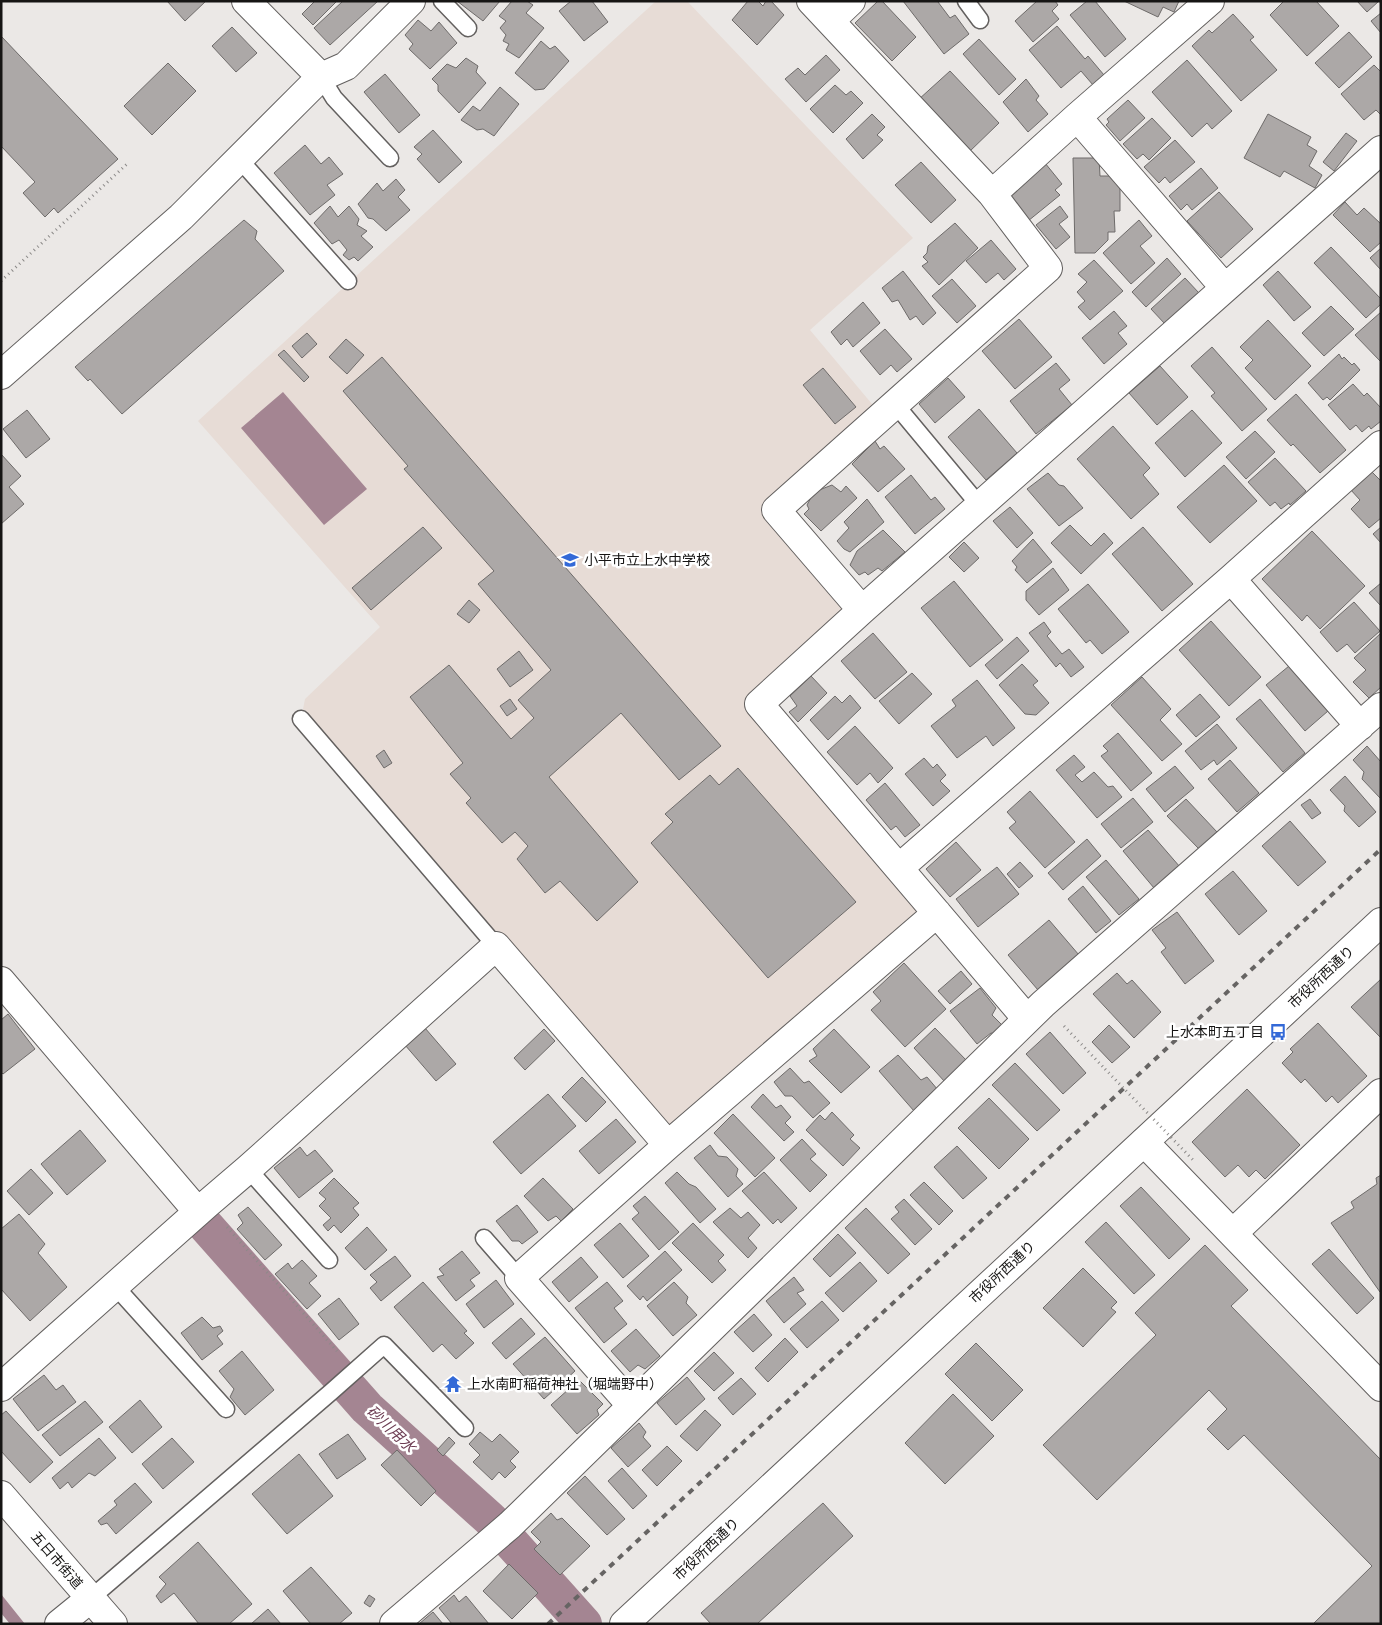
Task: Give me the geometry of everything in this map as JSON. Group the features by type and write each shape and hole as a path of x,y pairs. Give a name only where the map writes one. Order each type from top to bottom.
{"street":[{"path":"246,1 321,77"},
{"path":"1,375 181,217 321,77 346,66 411,1"},
{"path":"811,1 992,194 1048,268 776,510 862,610"},
{"path":"830,21 852,1"},
{"path":"992,194 1210,1"},
{"path":"1077,117 1226,288"},
{"path":"1035,1012 937,914 759,704 862,610 1381,150"},
{"path":"899,868 1231,579 1381,445"},
{"path":"1231,579 1360,726"},
{"path":"394,1624 500,1534 1035,1012 1381,707"},
{"path":"631,1405 519,1278 668,1145 937,914"},
{"name":"市役所西通り","path":"624,1624 1381,922"},
{"path":"1,1388 496,946 668,1145"},
{"path":"1,981 203,1208"},
{"path":"1233,1233 1381,1092"},
{"path":"1144,1142 1381,1387"},
{"name":"五日市街道","path":"1,1495 113,1624"},
{"path":"60,1623 91,1598"}],"lane":[{"path":"442,1 468,28"},
{"path":"966,1 980,20"},
{"path":"321,77 334,98 390,158"},
{"path":"238,159 348,282"},
{"path":"895,404 980,506"},
{"path":"301,719 496,946"},
{"path":"248,1169 329,1260"},
{"path":"484,1238 519,1278"},
{"path":"116,1286 226,1409"},
{"path":"91,1598 384,1345 466,1428"}],"path":[{"path":"1,281 128,164"},
{"path":"1035,1012 1194,1161"},
{"path":"203,1208 353,1371"}],"shaded area":[{"name":"小平市立上水中学校","path":"656,1 687,1 913,238 810,330 882,416 776,510 862,610 769,697 937,913 668,1145 301,719 305,699 380,627 198,421"},
{"path":"283,392 367,489 324,525 241,428"},
{"path":"1,1594 25,1624 10,1624 1,1613"}],"building":[{"path":"167,1 206,1 185,21"},
{"path":"315,1 337,1 313,25 302,14"},
{"path":"343,1 378,1 330,45 314,28"},
{"path":"457,1 500,1 483,21"},
{"path":"512,1 527,1 533,5 526,13 544,28 519,58 506,50 509,44 503,41 506,35 500,28 506,21 499,16"},
{"path":"571,1 592,1 608,22 584,41 559,11"},
{"path":"748,1 758,1 763,6 766,1 771,1 784,15 757,45 732,20"},
{"path":"878,1 882,1 916,37 892,61 855,23"},
{"path":"903,1 940,1 938,2 950,18 955,15 969,34 944,54"},
{"path":"1037,1 1055,1 1058,5 1052,11 1059,19 1033,42 1015,21"},
{"path":"1087,1 1095,1 1126,39 1105,57 1070,15"},
{"path":"1124,1 1179,1 1174,12 1163,7 1158,17"},
{"path":"1284,1 1316,1 1339,26 1307,56 1270,15"},
{"path":"1357,1 1379,1 1367,12"},
{"path":"1381,13 1381,33 1371,21"},
{"path":"1233,14 1254,37 1250,40 1277,70 1241,101 1192,46 1209,30 1212,33"},
{"path":"418,20 431,31 439,22 457,43 430,69 409,49 413,44 405,35"},
{"path":"1057,26 1085,59 1088,56 1104,75 1093,85 1081,71 1061,88 1029,50"},
{"path":"232,27 257,53 236,72 212,46"},
{"path":"1349,32 1372,57 1339,88 1315,63"},
{"path":"1,36 118,159 58,213 54,208 45,217 23,193 35,182 1,146"},
{"path":"979,39 1016,79 999,95 963,54"},
{"path":"541,41 550,49 555,46 569,61 544,89 535,90 515,73"},
{"path":"826,55 840,70 806,102 785,79 798,68 805,75"},
{"path":"466,58 478,66 476,72 486,83 459,113 438,91 438,85 432,79 447,64 456,68"},
{"path":"1187,60 1232,111 1212,129 1207,123 1192,137 1152,92"},
{"path":"168,63 196,91 152,135 124,106"},
{"path":"1374,65 1381,72 1381,115 1376,110 1364,120 1341,94"},
{"path":"950,71 999,123 968,153 918,100"},
{"path":"385,74 420,115 399,133 364,92"},
{"path":"1026,79 1039,96 1036,100 1048,114 1028,132 1003,102"},
{"path":"835,85 846,95 851,91 863,103 833,133 810,109"},
{"path":"500,87 519,104 494,136 483,129 477,130 461,120 473,106 480,111"},
{"path":"1128,100 1145,118 1120,141 1106,125 1109,122 1107,119"},
{"path":"872,114 885,127 877,135 883,140 863,159 846,139"},
{"path":"1268,114 1311,137 1307,145 1317,151 1309,166 1322,175 1315,188 1284,171 1280,177 1244,158"},
{"path":"1152,118 1171,138 1149,160 1143,154 1137,159 1123,144"},
{"path":"433,130 462,162 439,183 417,159 422,154 414,147"},
{"path":"1346,133 1357,141 1334,171 1323,162"},
{"path":"1175,140 1195,162 1170,183 1165,177 1159,183 1144,167"},
{"path":"305,145 321,164 329,157 343,174 327,185 335,195 310,215 274,173"},
{"path":"1073,158 1099,158 1100,176 1120,176 1120,211 1114,211 1115,232 1108,232 1108,240 1095,253 1075,253"},
{"path":"921,162 956,200 931,223 895,185"},
{"path":"1045,163 1062,184 1055,190 1060,195 1028,221 1007,195"},
{"path":"1201,168 1218,188 1192,210 1187,204 1181,210 1169,196"},
{"path":"396,179 405,190 398,197 410,210 386,231 373,219 368,218 358,204 377,183 383,191"},
{"path":"1219,192 1253,229 1221,258 1187,221"},
{"path":"1345,202 1357,215 1364,208 1381,224 1381,242 1370,252 1333,215"},
{"path":"330,206 338,217 349,206 359,219 357,225 367,231 361,236 373,247 358,261 354,257 349,260 343,255 347,250 339,240 332,244 314,223"},
{"path":"1060,206 1068,217 1059,224 1070,237 1056,249 1036,225"},
{"path":"244,220 257,231 255,239 284,271 122,414 90,379 88,381 75,367"},
{"path":"1139,220 1152,236 1140,246 1155,263 1131,284 1103,253"},
{"path":"955,223 978,248 939,285 922,266 928,262 923,257 927,253 928,246"},
{"path":"991,240 1016,269 1004,280 998,273 986,283 966,261"},
{"path":"1331,247 1381,299 1381,304 1366,318 1314,263"},
{"path":"1381,248 1381,270 1370,258"},
{"path":"1167,258 1181,274 1146,307 1132,292"},
{"path":"1094,260 1123,291 1090,320 1078,307 1085,301 1077,292 1087,282 1078,274"},
{"path":"903,271 936,313 923,325 916,316 910,320 898,300 892,302 882,288"},
{"path":"1278,271 1311,307 1294,321 1263,285"},
{"path":"1185,278 1199,293 1165,324 1151,309"},
{"path":"952,279 976,306 957,323 932,296"},
{"path":"863,302 880,323 853,347 847,339 841,345 831,332"},
{"path":"1331,306 1354,329 1324,356 1302,333"},
{"path":"1114,311 1127,326 1118,333 1127,344 1104,364 1082,338"},
{"path":"1381,312 1381,362 1355,335"},
{"path":"1019,319 1052,357 1015,389 982,351"},
{"path":"1268,320 1311,366 1275,400 1245,368 1253,360 1240,347"},
{"path":"885,329 912,359 897,372 891,365 880,375 860,351"},
{"path":"307,333 317,344 302,358 292,346"},
{"path":"346,339 364,355 347,374 329,357"},
{"path":"1212,347 1267,409 1242,431 1211,396 1215,393 1191,366"},
{"path":"284,350 309,377 304,382 278,355"},
{"path":"1339,354 1342,359 1344,357 1352,365 1354,363 1360,370 1330,400 1327,397 1323,400 1308,383"},
{"path":"382,357 721,746 679,780 621,713 549,777 638,882 597,921 560,881 545,893 517,859 528,846 515,832 502,843 466,803 471,798 450,774 463,763 410,697 449,665 511,739 534,718 518,700 551,670 478,584 494,571 404,469 408,466 343,391"},
{"path":"1056,363 1070,380 1059,389 1072,405 1036,434 1010,401"},
{"path":"1160,366 1188,397 1157,425 1129,393"},
{"path":"823,368 856,407 835,424 803,385"},
{"path":"948,378 965,397 935,423 919,404"},
{"path":"1353,384 1364,396 1367,393 1381,408 1381,421 1371,429 1369,426 1362,432 1356,425 1350,430 1328,405"},
{"path":"1296,394 1346,450 1320,473 1267,420"},
{"path":"979,409 1017,453 986,480 948,437"},
{"path":"27,410 50,439 26,458 3,429"},
{"path":"1192,410 1222,443 1185,477 1155,443"},
{"path":"1113,426 1150,468 1143,475 1159,494 1131,519 1077,459"},
{"path":"1255,431 1275,452 1246,479 1226,457"},
{"path":"875,441 880,449 884,446 905,469 878,492 852,464"},
{"path":"1,454 21,476 9,487 24,504 1,524"},
{"path":"1275,458 1306,491 1290,505 1289,503 1281,509 1275,502 1270,506 1248,482"},
{"path":"1224,465 1257,501 1210,543 1177,507"},
{"path":"1370,470 1381,481 1381,518 1369,528 1351,509 1360,500 1350,489"},
{"path":"1048,473 1059,485 1064,486 1083,508 1059,526 1027,489"},
{"path":"911,475 931,500 935,497 945,509 915,534 885,497"},
{"path":"832,485 841,492 846,486 857,498 821,531 804,514 809,509 807,505 814,492"},
{"path":"867,499 884,522 850,552 844,549 837,541 849,528 844,522"},
{"path":"1010,507 1033,533 1017,548 993,521"},
{"path":"1070,525 1091,546 1104,533 1113,543 1081,574 1051,543"},
{"path":"423,527 442,548 371,610 352,588"},
{"path":"1143,527 1193,584 1162,611 1112,554"},
{"path":"1381,527 1381,543 1373,534"},
{"path":"883,530 905,552 882,571 878,568 868,575 865,572 859,575 850,565 857,551"},
{"path":"1312,531 1365,586 1320,629 1307,615 1302,621 1262,579"},
{"path":"1033,539 1052,562 1027,583 1015,570 1017,567 1012,561"},
{"path":"964,542 979,558 964,572 949,557"},
{"path":"1053,568 1069,590 1039,615 1026,600 1026,591"},
{"path":"954,581 1003,640 970,667 921,608"},
{"path":"1381,583 1381,606 1369,593"},
{"path":"1088,584 1129,632 1102,654 1090,640 1086,643 1058,609"},
{"path":"469,600 480,610 469,623 457,614"},
{"path":"1354,602 1380,631 1355,653 1347,644 1337,652 1320,632"},
{"path":"1211,621 1261,677 1229,706 1179,650"},
{"path":"1044,622 1051,632 1047,636 1062,654 1069,649 1084,667 1071,677 1060,663 1056,667 1029,633"},
{"path":"873,633 907,672 875,699 841,661"},
{"path":"1381,633 1381,687 1369,698 1353,682 1366,670 1354,658"},
{"path":"1017,637 1029,651 997,679 985,665"},
{"path":"519,651 533,670 510,687 497,669"},
{"path":"1022,664 1038,681 1033,685 1049,703 1036,715 1025,714 999,685"},
{"path":"1289,666 1328,711 1305,731 1266,685"},
{"path":"912,673 932,694 899,724 879,701"},
{"path":"811,676 827,693 798,722 789,712 797,706 790,696"},
{"path":"1142,677 1171,709 1160,720 1182,744 1162,761 1111,705"},
{"path":"977,680 1015,728 993,746 986,736 957,758 931,726 956,706 952,700"},
{"path":"1200,694 1220,717 1196,737 1176,715"},
{"path":"850,695 861,708 828,740 810,720 835,696 842,703"},
{"path":"510,699 517,709 507,716 500,706"},
{"path":"1260,699 1305,753 1283,772 1236,719"},
{"path":"1217,724 1237,748 1217,765 1214,760 1201,770 1185,751"},
{"path":"855,726 893,768 878,783 870,773 857,785 827,752"},
{"path":"1118,733 1152,773 1131,791 1101,756 1108,751 1103,746"},
{"path":"1367,746 1381,762 1381,799 1362,779 1364,772 1353,760"},
{"path":"384,750 392,763 384,768 376,756"},
{"path":"1074,755 1085,767 1075,775 1082,782 1094,772 1108,787 1113,786 1122,797 1097,818 1056,770"},
{"path":"924,758 933,768 937,764 946,775 940,781 950,791 933,806 905,774"},
{"path":"1230,760 1259,793 1237,812 1208,779"},
{"path":"1175,766 1194,788 1165,812 1146,789"},
{"path":"738,768 856,902 768,978 651,843 673,822 665,814 710,775 719,785"},
{"path":"1345,776 1376,812 1359,827 1344,811 1345,806 1330,790"},
{"path":"885,783 920,825 905,837 896,826 891,830 866,800"},
{"path":"1030,791 1075,842 1045,868 1009,828 1016,822 1007,812"},
{"path":"1133,798 1153,822 1121,848 1101,824"},
{"path":"1186,799 1217,832 1199,849 1167,816"},
{"path":"1310,799 1321,813 1312,819 1301,805"},
{"path":"1290,821 1326,862 1298,886 1262,846"},
{"path":"1148,830 1180,867 1154,888 1123,851"},
{"path":"1087,839 1101,856 1063,890 1048,873"},
{"path":"956,842 981,870 950,897 926,869"},
{"path":"1106,860 1139,899 1119,915 1086,877"},
{"path":"1020,862 1033,876 1019,888 1007,874"},
{"path":"997,867 1019,894 978,927 956,899"},
{"path":"1233,871 1267,911 1239,935 1205,894"},
{"path":"1083,886 1111,921 1096,933 1068,899"},
{"path":"1177,912 1214,961 1185,984 1161,952 1166,948 1152,930"},
{"path":"1049,920 1079,955 1038,990 1008,955"},
{"path":"904,963 946,1009 905,1047 871,1010 881,1001 873,992"},
{"path":"961,971 972,984 950,1004 938,991"},
{"path":"1117,973 1127,984 1132,980 1161,1012 1134,1038 1093,994"},
{"path":"1381,979 1381,1038 1351,1007"},
{"path":"980,988 996,1008 992,1015 1004,1027 996,1034 991,1033 977,1044 950,1011"},
{"path":"8,1014 35,1049 3,1074 1,1072 1,1020"},
{"path":"1318,1023 1367,1076 1338,1103 1332,1096 1326,1102 1305,1079 1301,1083 1282,1063 1293,1052 1290,1049"},
{"path":"1109,1025 1130,1047 1112,1063 1092,1042"},
{"path":"425,1028 456,1064 436,1081 405,1045"},
{"path":"935,1028 967,1061 945,1082 914,1048"},
{"path":"544,1029 555,1041 525,1070 514,1058"},
{"path":"834,1029 870,1067 841,1093 809,1061 817,1056 813,1049"},
{"path":"1050,1032 1086,1073 1063,1094 1026,1054"},
{"path":"898,1055 921,1080 927,1077 938,1090 914,1111 879,1071"},
{"path":"1015,1063 1060,1110 1037,1131 992,1085"},
{"path":"790,1068 804,1083 809,1081 830,1103 813,1118 792,1096 785,1096 774,1082"},
{"path":"582,1077 606,1102 586,1122 562,1097"},
{"path":"1247,1089 1300,1145 1265,1179 1256,1170 1249,1177 1238,1165 1225,1177 1192,1142"},
{"path":"548,1094 576,1126 521,1174 493,1142"},
{"path":"763,1094 776,1108 781,1105 791,1117 785,1123 794,1132 784,1141 751,1107"},
{"path":"989,1098 1029,1139 999,1169 958,1128"},
{"path":"832,1112 854,1135 850,1139 860,1148 843,1166 806,1130 820,1115 825,1120"},
{"path":"733,1114 775,1158 755,1177 714,1133"},
{"path":"616,1119 636,1142 599,1174 579,1151"},
{"path":"80,1130 106,1161 67,1195 41,1164"},
{"path":"802,1139 816,1154 810,1159 827,1175 810,1192 780,1160"},
{"path":"710,1145 718,1156 727,1157 738,1169 736,1176 743,1184 728,1197 694,1158"},
{"path":"957,1146 987,1178 963,1199 934,1167"},
{"path":"300,1147 307,1156 315,1150 333,1171 299,1198 274,1168"},
{"path":"31,1169 53,1193 29,1215 7,1191"},
{"path":"677,1172 689,1184 696,1187 716,1209 700,1223 665,1183"},
{"path":"764,1172 797,1208 781,1223 778,1219 773,1224 742,1191"},
{"path":"1381,1175 1380,1292 1331,1223 1354,1208 1351,1202 1377,1184 1376,1178"},
{"path":"334,1178 359,1203 353,1208 359,1215 341,1233 334,1225 328,1231 323,1225 331,1218 319,1206 326,1199 319,1193"},
{"path":"543,1178 573,1209 561,1221 556,1216 548,1221 524,1196"},
{"path":"924,1182 953,1211 939,1225 910,1195"},
{"path":"1141,1187 1190,1239 1169,1259 1120,1206"},
{"path":"645,1196 679,1232 659,1250 632,1219 639,1213 633,1206"},
{"path":"904,1199 932,1229 915,1245 891,1219 899,1212 895,1207"},
{"path":"517,1205 538,1232 522,1244 519,1241 512,1241 496,1221"},
{"path":"248,1207 282,1245 265,1260 237,1229 243,1223 238,1215"},
{"path":"730,1208 741,1218 748,1212 760,1225 748,1238 757,1248 748,1258 713,1222"},
{"path":"866,1208 910,1254 888,1274 845,1228"},
{"path":"19,1214 45,1244 38,1253 67,1287 30,1321 1,1289 1,1229"},
{"path":"1106,1222 1155,1275 1134,1294 1085,1242"},
{"path":"620,1223 649,1256 623,1278 594,1245"},
{"path":"693,1223 724,1255 718,1261 726,1270 712,1283 672,1243"},
{"path":"367,1227 387,1250 365,1270 345,1248"},
{"path":"838,1234 856,1253 830,1277 813,1259"},
{"path":"1205,1245 1248,1290 1231,1306 1381,1460 1381,1624 1313,1624 1372,1566 1244,1435 1228,1450 1207,1429 1227,1409 1209,1390 1097,1500 1043,1445 1156,1335 1135,1313"},
{"path":"1329,1249 1374,1298 1357,1314 1312,1264"},
{"path":"462,1251 480,1273 470,1280 475,1286 456,1301 437,1277 444,1275 439,1269"},
{"path":"665,1251 682,1270 647,1301 643,1296 640,1300 627,1286"},
{"path":"395,1256 411,1276 381,1301 370,1288 377,1282 370,1275"},
{"path":"581,1257 598,1277 569,1302 552,1282"},
{"path":"302,1260 317,1276 309,1283 321,1296 307,1309 275,1274 288,1263 292,1269"},
{"path":"860,1262 877,1281 843,1312 825,1293"},
{"path":"1083,1268 1117,1302 1111,1308 1116,1312 1083,1347 1043,1308"},
{"path":"794,1277 804,1290 797,1293 806,1304 784,1323 766,1301"},
{"path":"496,1280 514,1304 484,1328 466,1304"},
{"path":"423,1282 467,1331 464,1333 474,1343 456,1359 442,1344 433,1352 394,1307"},
{"path":"607,1282 623,1301 614,1308 627,1324 604,1343 575,1308"},
{"path":"674,1282 688,1297 686,1303 697,1315 673,1336 647,1306"},
{"path":"339,1298 359,1324 339,1340 318,1314"},
{"path":"822,1301 839,1320 807,1348 790,1329"},
{"path":"754,1314 772,1335 753,1352 734,1332"},
{"path":"202,1317 213,1328 220,1326 223,1331 217,1336 223,1344 202,1360 181,1333"},
{"path":"521,1318 535,1334 506,1359 492,1343"},
{"path":"636,1329 660,1356 645,1369 638,1365 630,1372 611,1351"},
{"path":"545,1337 575,1371 544,1399 513,1364"},
{"path":"785,1338 798,1352 768,1382 755,1368"},
{"path":"976,1343 1023,1390 992,1421 945,1374"},
{"path":"242,1351 274,1390 245,1415 230,1397 234,1389 219,1371"},
{"path":"714,1352 734,1373 714,1391 694,1371"},
{"path":"44,1375 56,1390 63,1385 76,1402 38,1431 13,1399"},
{"path":"687,1377 705,1399 676,1425 657,1403"},
{"path":"741,1378 756,1394 733,1415 718,1398"},
{"path":"579,1380 603,1404 597,1410 599,1415 577,1434 551,1405"},
{"path":"953,1394 994,1436 945,1484 905,1443"},
{"path":"140,1400 162,1427 132,1453 109,1427"},
{"path":"85,1401 103,1422 60,1456 42,1435"},
{"path":"705,1410 721,1425 697,1451 680,1436"},
{"path":"6,1411 53,1462 30,1483 1,1451 1,1415"},
{"path":"639,1423 646,1432 643,1437 651,1446 628,1467 611,1448"},
{"path":"480,1432 492,1442 500,1434 519,1452 510,1461 516,1467 505,1478 499,1472 492,1480 473,1462 480,1455 469,1444"},
{"path":"348,1434 366,1459 337,1479 319,1454"},
{"path":"449,1437 455,1443 443,1456 437,1450"},
{"path":"99,1438 116,1458 95,1476 89,1473 72,1488 68,1482 60,1489 52,1478"},
{"path":"172,1438 194,1462 163,1489 142,1464"},
{"path":"667,1446 682,1461 657,1486 642,1470"},
{"path":"397,1450 436,1491 421,1506 381,1465"},
{"path":"299,1454 333,1496 287,1534 252,1494"},
{"path":"622,1468 647,1496 633,1509 608,1481"},
{"path":"585,1476 625,1519 607,1535 567,1493"},
{"path":"135,1483 152,1502 116,1534 107,1523 101,1525 98,1521 117,1505 114,1501"},
{"path":"823,1503 853,1536 757,1624 711,1624 701,1613"},
{"path":"551,1513 557,1520 562,1518 590,1546 560,1575 534,1549 541,1542 531,1532"},
{"path":"198,1542 252,1604 229,1624 199,1624 174,1593 161,1603 156,1596 166,1584 159,1577"},
{"path":"509,1564 538,1593 512,1619 483,1591"},
{"path":"311,1567 352,1613 339,1624 311,1624 283,1591"},
{"path":"369,1595 375,1599 370,1607 364,1603"},
{"path":"454,1595 459,1602 466,1596 489,1624 452,1624 439,1608"},
{"path":"268,1609 281,1624 251,1624"},
{"path":"433,1612 443,1624 419,1624"}],"waterway":[{"name":"砂川用水","path":"206,1226 367,1408 490,1519 584,1624"}],"railway":[{"path":"548,1624 1381,849"}],"place":[{"name":"小平市立上水中学校","path":"570,560"},
{"name":"上水本町五丁目","path":"1278,1032"},
{"name":"上水南町稲荷神社（堀端野中）","path":"453,1384"}]}
